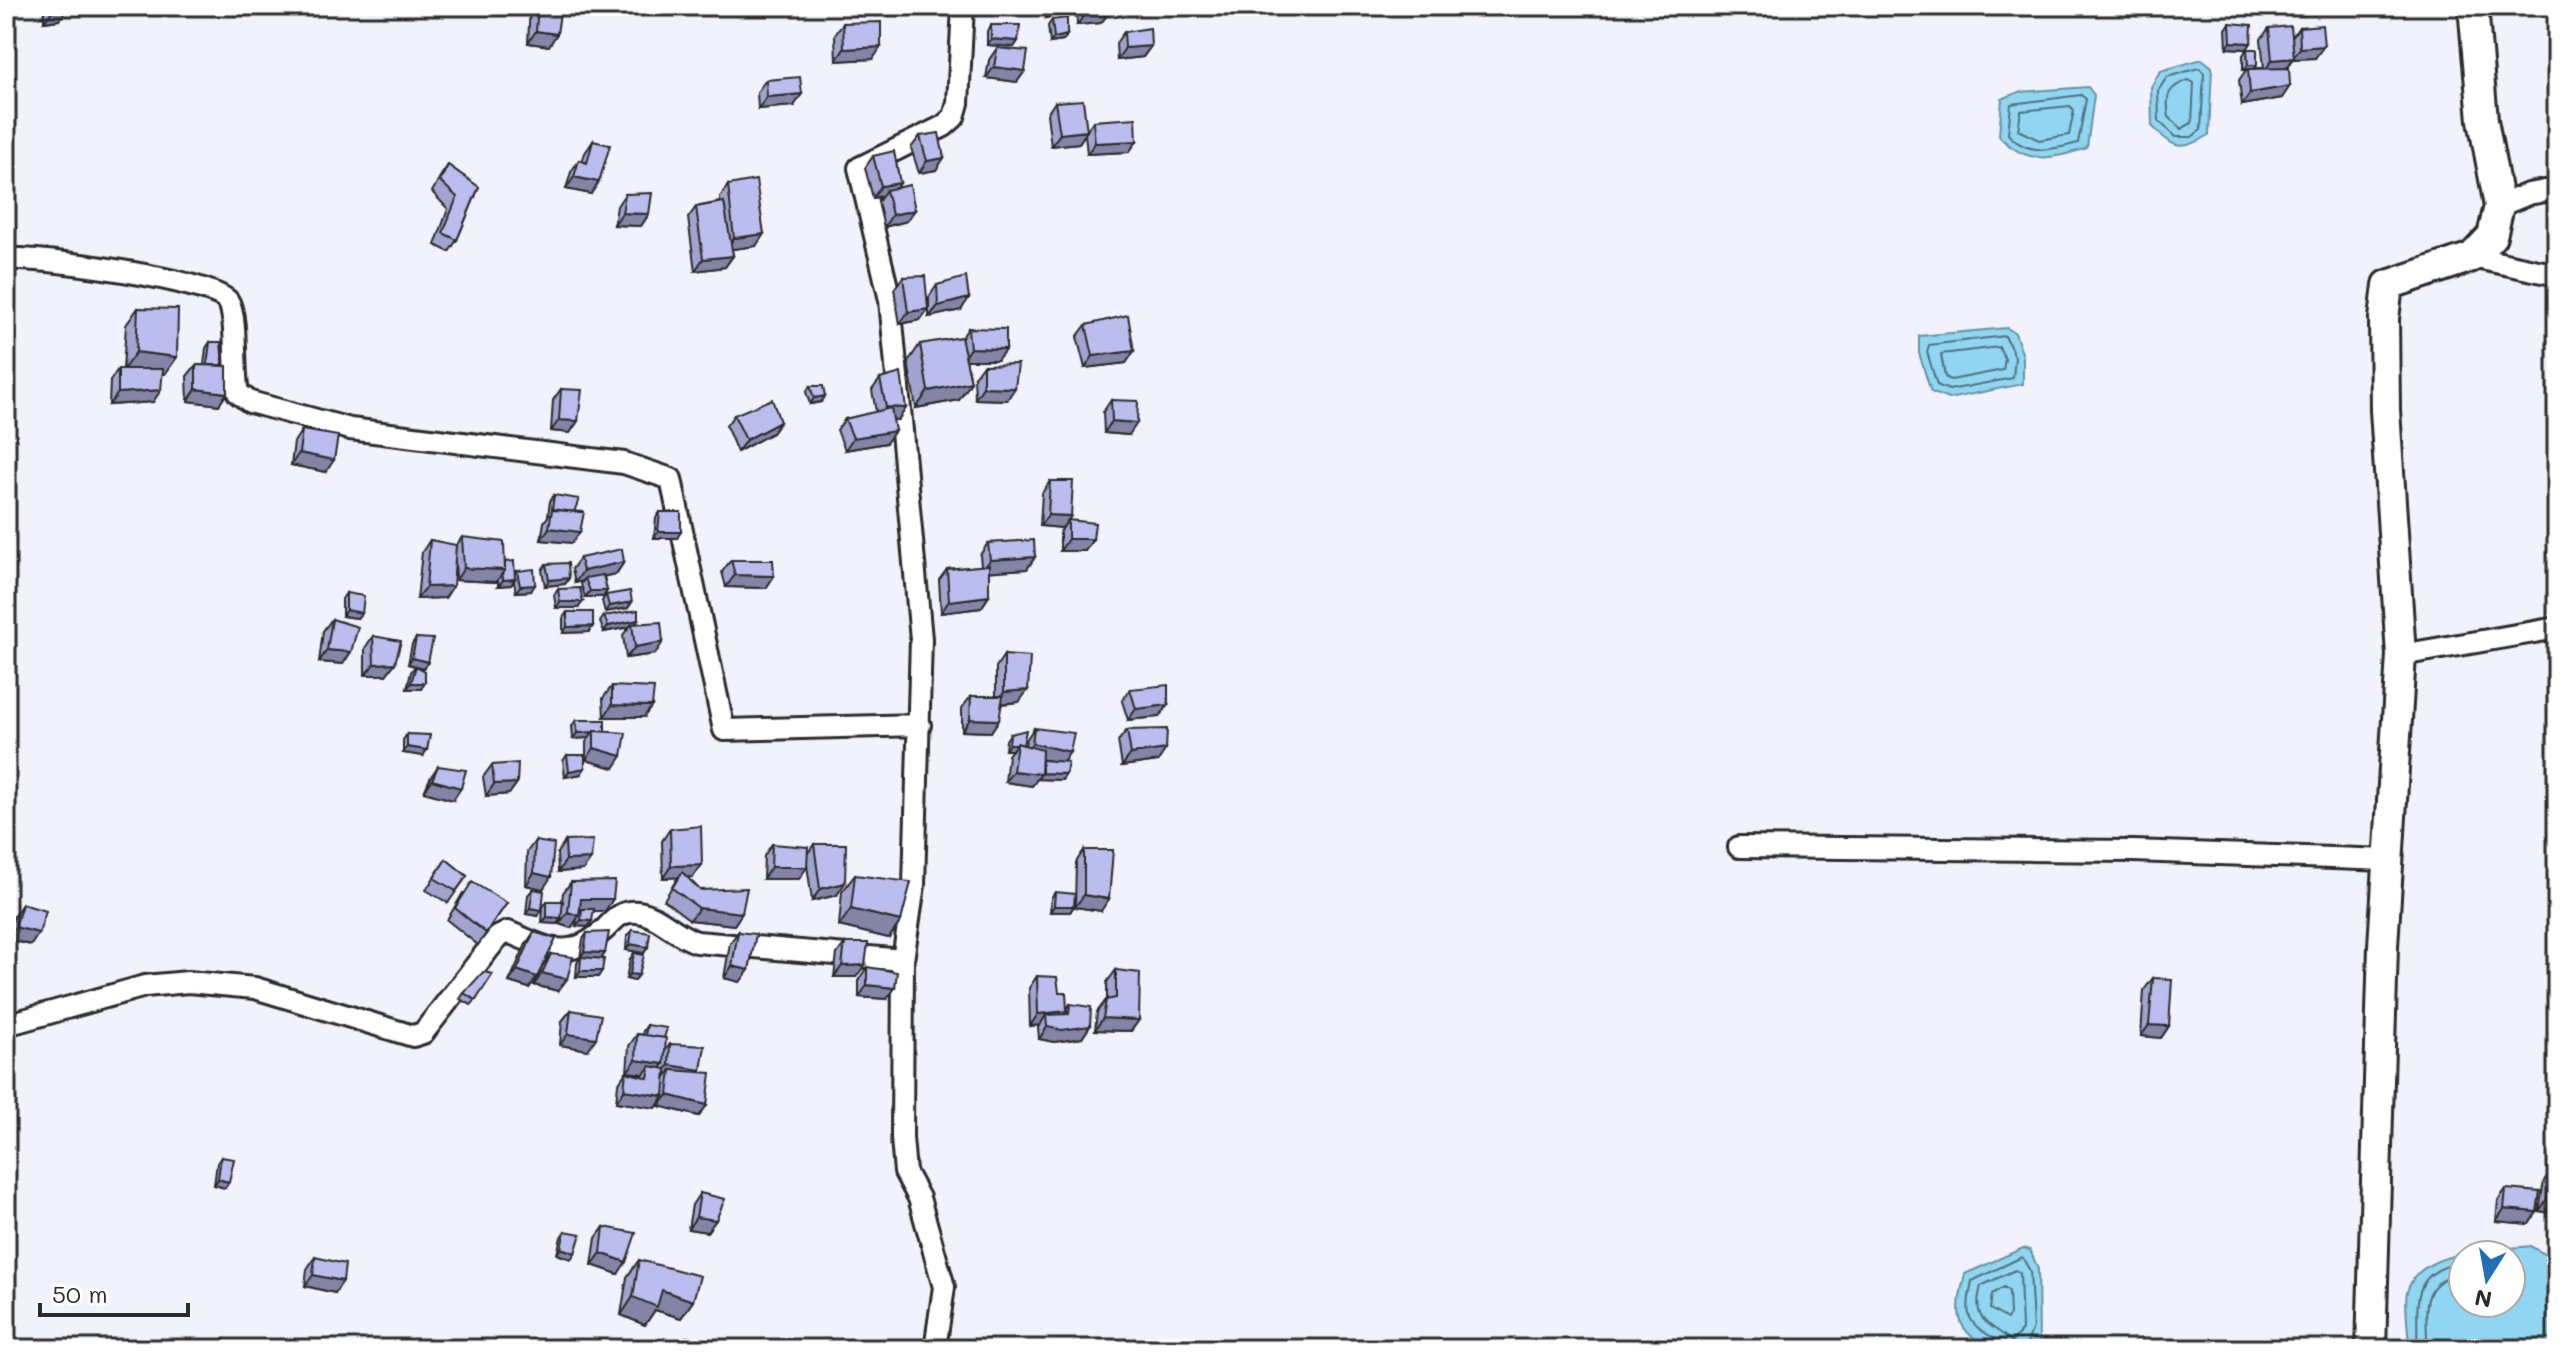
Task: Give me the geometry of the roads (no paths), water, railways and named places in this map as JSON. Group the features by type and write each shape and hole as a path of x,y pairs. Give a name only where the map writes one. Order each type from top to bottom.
{"main road":[{"path":"2371,1349 2375,1143 2401,655 2385,410 2384,319 2388,285 2472,257 2492,236 2499,206 2483,120 2473,6"}],"street":[{"path":"935,1349 944,1287 935,1244 919,1198 905,1172 902,1138 903,960 914,885 921,639 890,300 859,168 944,126 954,117 958,103 963,6"},
{"path":"2499,206 2528,194 2557,189"},
{"path":"2472,257 2557,275"},
{"path":"6,259 155,275 219,293 231,308 238,393 250,402 350,429 624,463 671,479 724,730 920,725"},
{"path":"2401,655 2557,628"},
{"path":"1739,847 2133,851 2388,860"},
{"path":"6,1025 145,986 188,982 255,988 413,1036 423,1033 498,937 508,932 536,944 572,951 591,941 620,914 633,911 649,914 684,939 697,942 903,960"}],"water":[{"path":"2202,59 2212,67 2209,135 2191,144 2178,146 2152,126 2151,87 2160,71"},
{"path":"2088,87 2094,95 2087,148 2051,157 2030,156 2009,146 1999,136 2002,99 2019,92"},
{"path":"2007,328 2015,333 2023,356 2023,384 1948,399 1931,392 1919,353 1919,336"},
{"path":"2527,1246 2556,1260 2551,1349 2409,1349 2407,1292 2414,1278 2426,1267 2447,1258 2447,1319 2527,1319"},
{"path":"2023,1248 2030,1250 2038,1269 2039,1342 2006,1348 1982,1342 1964,1328 1960,1318 1959,1301 1965,1274"}]}
